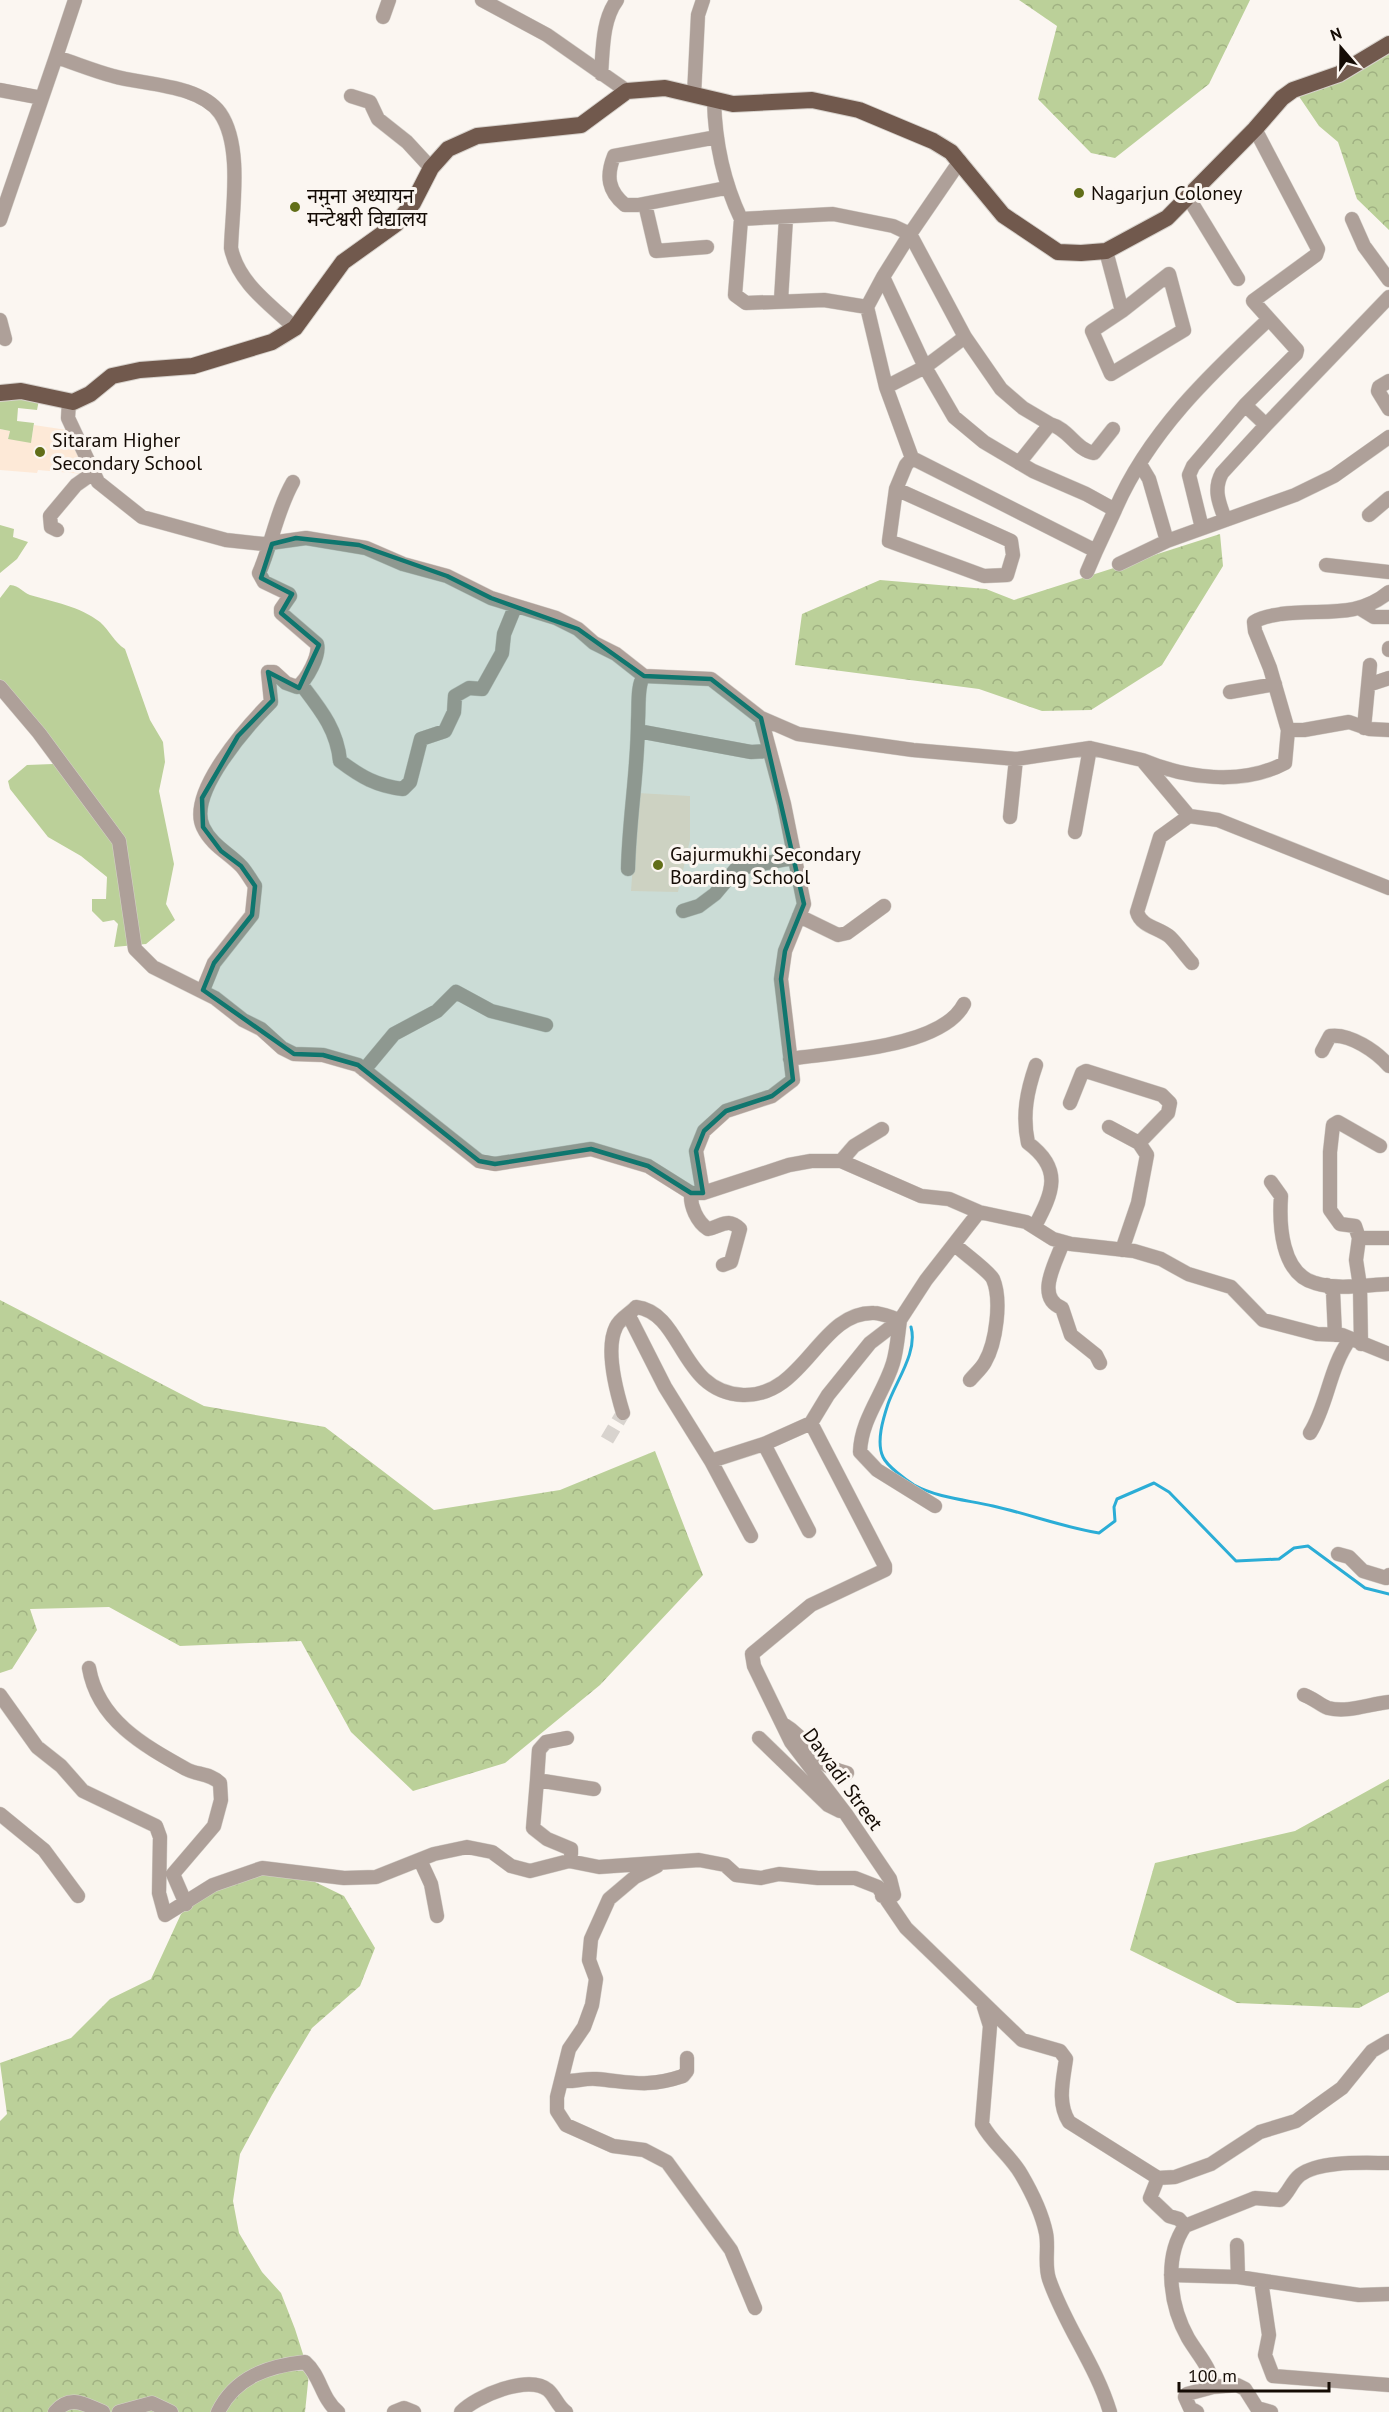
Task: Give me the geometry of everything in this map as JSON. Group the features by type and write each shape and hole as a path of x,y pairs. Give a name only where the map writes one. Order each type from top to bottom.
{"main road":[{"path":"0,393 21,391 73,402 90,394 112,376 140,370 193,366 264,346 295,328 343,262 396,224 413,203 431,168 448,149 477,136 581,125 627,91 664,88 733,104 812,100 859,110 933,141 960,161 1003,215 1058,252 1106,251 1167,218 1255,129 1274,104 1293,90 1339,74 1389,44"}],"street":[{"path":"0,220 75,0"},
{"path":"383,17 389,0"},
{"path":"482,0 547,35 627,91"},
{"path":"601,74 606,27 611,8 618,0"},
{"path":"694,95 698,15 703,0"},
{"path":"56,57 115,77 171,86 208,102 219,113 228,131 235,171 231,248 233,258 245,280 295,328"},
{"path":"0,90 42,98"},
{"path":"351,96 370,102 378,119 407,142 431,168"},
{"path":"714,100 717,137 726,188 741,219 735,295 746,303 824,300 867,307"},
{"path":"1202,528 1189,475 1245,405 1296,354 1296,350 1253,302 1316,255 1318,249 1255,129"},
{"path":"717,137 614,156 608,177 610,187 625,205 645,204 726,188"},
{"path":"960,161 910,234 867,307 886,387 912,458 1096,551"},
{"path":"1188,197 1238,279"},
{"path":"645,204 656,251 707,247"},
{"path":"741,219 832,214 892,226 910,234 965,337 1001,389 1023,408 1050,424 1060,427 1084,451 1094,453 1113,429"},
{"path":"781,300 786,218"},
{"path":"1352,219 1364,246 1389,280"},
{"path":"1106,251 1122,311"},
{"path":"1169,274 1184,330 1111,374 1092,331 1122,311 1169,274"},
{"path":"883,278 925,367 954,417 984,442 1019,463 1115,510"},
{"path":"1225,519 1217,498 1217,482 1222,473 1389,297"},
{"path":"1087,572 1115,510 1140,464 1168,422 1204,380 1269,319"},
{"path":"0,320 5,339"},
{"path":"886,387 925,367 965,337"},
{"path":"1389,381 1379,387 1378,391 1389,409"},
{"path":"69,401 68,418 93,473 108,492 142,517 226,540 272,544 306,538 359,545 403,564 447,576 470,590 515,607 555,618 578,629 594,643 616,654 644,676 711,679 761,718 798,734 833,741 1016,759 1089,748 1142,760 1165,770 1208,777 1272,770 1285,763 1288,730 1254,622 1261,617 1302,611 1351,612 1361,609 1389,592"},
{"path":"1245,405 1266,425"},
{"path":"1019,463 1050,424"},
{"path":"1119,564 1167,541 1295,495 1334,476 1389,437"},
{"path":"896,489 1011,541 1013,555 1006,575 984,576 889,541 896,489 906,465 912,458"},
{"path":"1140,464 1149,478 1167,541"},
{"path":"57,530 51,526 50,516 67,494 93,473"},
{"path":"202,990 214,963 252,915 255,886 241,866 221,851 203,827 202,798 238,736 271,702 268,672 274,672 286,683 297,687 302,684 319,646 281,613 289,594 261,578 260,573 272,544 281,503 292,482"},
{"path":"1369,515 1388,502"},
{"path":"1326,565 1389,572"},
{"path":"302,684 330,724 338,740 340,761 364,779 403,789 410,782 421,739 445,731 454,712 455,696 469,688 482,688 502,653 504,634 515,607"},
{"path":"1361,609 1374,617 1389,617"},
{"path":"1364,728 1371,684 1370,665"},
{"path":"628,869 629,828 636,779 639,690 644,676"},
{"path":"1371,684 1389,678"},
{"path":"1230,692 1275,684"},
{"path":"0,687 39,733 119,840 135,949 153,968 202,990 243,1020 261,1029 282,1048 294,1054 323,1055 358,1065 479,1161 495,1164 591,1149 648,1166 697,1193"},
{"path":"697,1193 696,1151 704,1131 726,1111 772,1096 793,1080 780,979 784,951 804,904 784,804 761,718"},
{"path":"1288,730 1304,730 1349,722 1364,728 1389,730"},
{"path":"638,731 728,749 768,751"},
{"path":"1075,832 1089,748"},
{"path":"1010,817 1016,759"},
{"path":"1142,760 1189,816 1218,820 1389,888"},
{"path":"1189,816 1160,837 1137,912 1138,916 1153,929 1168,935 1192,963"},
{"path":"684,910 699,906 715,894 736,869 793,858"},
{"path":"799,916 838,935 847,933 884,906"},
{"path":"364,1070 394,1034 437,1011 456,992 491,1011 546,1025"},
{"path":"790,1059 890,1045 929,1034 961,1011 964,1004"},
{"path":"1322,1051 1330,1036 1338,1035 1371,1050 1389,1066"},
{"path":"1035,1226 1043,1210 1052,1179 1046,1156 1028,1143 1025,1127 1028,1088 1036,1065"},
{"path":"1070,1103 1082,1073 1086,1071 1162,1095 1170,1103 1168,1113 1138,1143"},
{"path":"1310,1433 1319,1420 1330,1378 1355,1342 1360,1286 1356,1260 1359,1238 1355,1226 1340,1224 1329,1210 1330,1152 1334,1125 1338,1122 1380,1146"},
{"path":"1109,1127 1138,1143 1147,1155 1122,1250"},
{"path":"841,1161 855,1146 882,1129"},
{"path":"723,1265 731,1262 734,1256 740,1229 734,1223 726,1222 708,1229 700,1225 690,1201 697,1193 789,1165 812,1161 841,1161 921,1196 949,1199 980,1212 1035,1226 1063,1242 1122,1250 1161,1259 1188,1274 1231,1287 1263,1320 1317,1334 1335,1335 1389,1354"},
{"path":"1271,1182 1281,1196 1279,1224 1283,1247 1303,1277 1314,1283 1327,1285 1389,1284"},
{"path":"711,1461 764,1444 811,1423 828,1395 870,1343 900,1320 954,1244 980,1212"},
{"path":"1359,1238 1389,1238"},
{"path":"1063,1242 1052,1268 1049,1296 1054,1305 1062,1308 1071,1335 1096,1355 1100,1363"},
{"path":"954,1244 992,1277 996,1295 998,1315 995,1334 986,1361 970,1380"},
{"path":"1327,1285 1333,1290 1335,1335"},
{"path":"623,1413 613,1372 612,1338 621,1319 629,1316 636,1307 649,1308 670,1330 680,1351 707,1384 718,1391 744,1395 773,1389 790,1378 841,1323 856,1315 875,1313 900,1320"},
{"path":"629,1316 664,1387 711,1461 751,1536"},
{"path":"900,1320 893,1363 874,1401 860,1439 860,1452 877,1470 935,1506"},
{"name":"Dawadi Street","path":"811,1423 885,1570 811,1605 752,1654 754,1666 790,1742 846,1814 890,1879 894,1895 882,1896"},
{"path":"764,1444 809,1531"},
{"path":"1338,1554 1349,1557 1363,1571 1386,1578 1389,1575"},
{"path":"89,1668 95,1695 104,1708 152,1752 186,1770 214,1777 220,1783 221,1800 214,1826 173,1874 186,1904"},
{"path":"0,1695 37,1747 61,1766 83,1791 156,1826 160,1837 159,1893 165,1915 186,1904 213,1885 262,1868 344,1878 376,1877 455,1848 467,1847 492,1852 511,1866 530,1871 568,1861 599,1867 670,1860 699,1860 725,1865 736,1875 761,1878 779,1874 818,1878 855,1878 878,1887 906,1928 1022,2040 1060,2051 1066,2059 1061,2099 1063,2113 1070,2122 1158,2178 1175,2177 1211,2164 1260,2132 1296,2121 1342,2088 1372,2051 1389,2041"},
{"path":"1304,1695 1314,1698 1327,1708 1354,1709 1389,1702"},
{"path":"783,1724 799,1733 818,1760 829,1768 847,1773"},
{"path":"567,1738 546,1742 539,1750 533,1828 547,1839 571,1849 571,1854"},
{"path":"759,1738 828,1805 846,1814"},
{"path":"537,1780 594,1789"},
{"path":"0,1814 44,1850 78,1896"},
{"path":"420,1860 431,1884 437,1916"},
{"path":"670,1860 635,1877 609,1899 591,1939 589,1960 596,1980 592,2005 584,2027 569,2049 563,2069 563,2081 557,2097 557,2111 566,2125 613,2146 644,2150 667,2162 731,2250 755,2308"},
{"path":"984,2005 990,2026 986,2105 982,2124 989,2138 1011,2159 1022,2175 1039,2211 1047,2234 1048,2276 1083,2352 1099,2378 1110,2412"},
{"path":"563,2081 594,2079 613,2083 649,2085 683,2076 687,2071 687,2058"},
{"path":"1213,2387 1211,2375 1178,2318 1171,2275 1175,2247 1185,2226 1255,2198 1280,2200 1289,2192 1293,2181 1313,2168 1346,2163 1389,2163"},
{"path":"1158,2178 1150,2198 1169,2216 1179,2219 1185,2226"},
{"path":"1237,2246 1238,2277"},
{"path":"1171,2275 1238,2277 1359,2295 1389,2294"},
{"path":"1261,2281 1269,2335 1265,2355 1273,2376 1389,2385"},
{"path":"218,2412 223,2401 246,2378 305,2362 312,2369 328,2404 338,2412"},
{"path":"461,2412 470,2403 528,2383 548,2390 566,2412"},
{"path":"1197,2412 1190,2408 1185,2397 1187,2394 1213,2387 1238,2385 1245,2390 1257,2408 1271,2412"},
{"path":"55,2412 63,2403 76,2400 103,2412"},
{"path":"119,2412 152,2403 171,2412"},
{"path":"394,2412 404,2408 414,2412"}],"highlighted area":[{"path":"296,538 359,545 447,576 491,598 578,629 644,676 711,679 761,718 804,904 785,951 781,979 793,1080 772,1096 726,1111 704,1131 696,1151 703,1193 691,1193 648,1166 591,1149 495,1164 479,1161 358,1065 323,1055 294,1054 203,990 214,963 252,915 255,886 241,866 221,851 203,827 200,815 202,798 238,736 273,700 268,672 299,688 319,645 281,613 292,594 261,578 272,544"}],"shaded area":[{"name":"Sitaram Higher Secondary School","path":"34,425 67,430 84,462 83,474 38,470 37,473 0,470 0,429 10,431 8,438 31,442"},
{"name":"Gajurmukhi Secondary Boarding School","path":"638,793 690,796 690,840 678,892 631,891"}],"green space":[{"path":"1019,0 1250,0 1209,84 1115,158 1091,153 1038,99 1057,26"},
{"path":"1389,40 1389,230 1357,199 1338,142 1319,126 1298,95"},
{"path":"7,398 39,400 37,410 18,408 17,421 34,423 31,443 8,439 10,431 0,429 0,400"},
{"path":"0,525 14,529 13,537 28,542 17,559 0,573"},
{"path":"1220,534 1223,566 1162,665 1091,710 1042,711 979,689 795,665 802,614 880,580 986,589 1014,600"},
{"path":"10,585 30,595 75,608 103,625 125,649 150,720 163,742 165,762 159,791 174,864 166,904 175,920 146,944 114,947 118,924 114,920 103,922 92,911 92,899 106,899 107,877 81,856 48,837 10,789 8,781 27,765 53,764 73,786 0,684 0,598"},
{"path":"0,1300 204,1406 325,1427 434,1510 560,1490 655,1451 703,1575 600,1685 505,1763 413,1791 351,1732 301,1641 180,1646 109,1607 30,1609 37,1630 12,1669 0,1673"},
{"path":"1389,1779 1389,1992 1359,2008 1237,2003 1130,1950 1155,1863 1295,1831"},
{"path":"276,1871 311,1880 344,1896 375,1948 360,1986 312,2028 240,2154 233,2201 239,2233 262,2272 281,2293 295,2329 309,2373 305,2412 0,2412 0,2121 7,2114 0,2063 71,2038 110,1999 151,1979 181,1914 210,1890"}],"waterway":[{"path":"911,1327 909,1356 888,1404 882,1423 880,1444 885,1461 914,1485 943,1496 993,1506 1099,1533 1115,1521 1114,1507 1117,1499 1154,1483 1169,1492 1236,1561 1279,1559 1294,1548 1308,1546 1365,1588 1389,1594"}],"tunnel":[{"path":"607,1440 623,1413"}],"place":[{"name":"Nagarjun Coloney","path":"1079,193"},
{"name":"नमुना अध्यायन मन्टेश्वरी विद्यालय","path":"295,207"},
{"name":"Sitaram Higher Secondary School","path":"40,452"},
{"name":"Gajurmukhi Secondary Boarding School","path":"658,865"}]}
